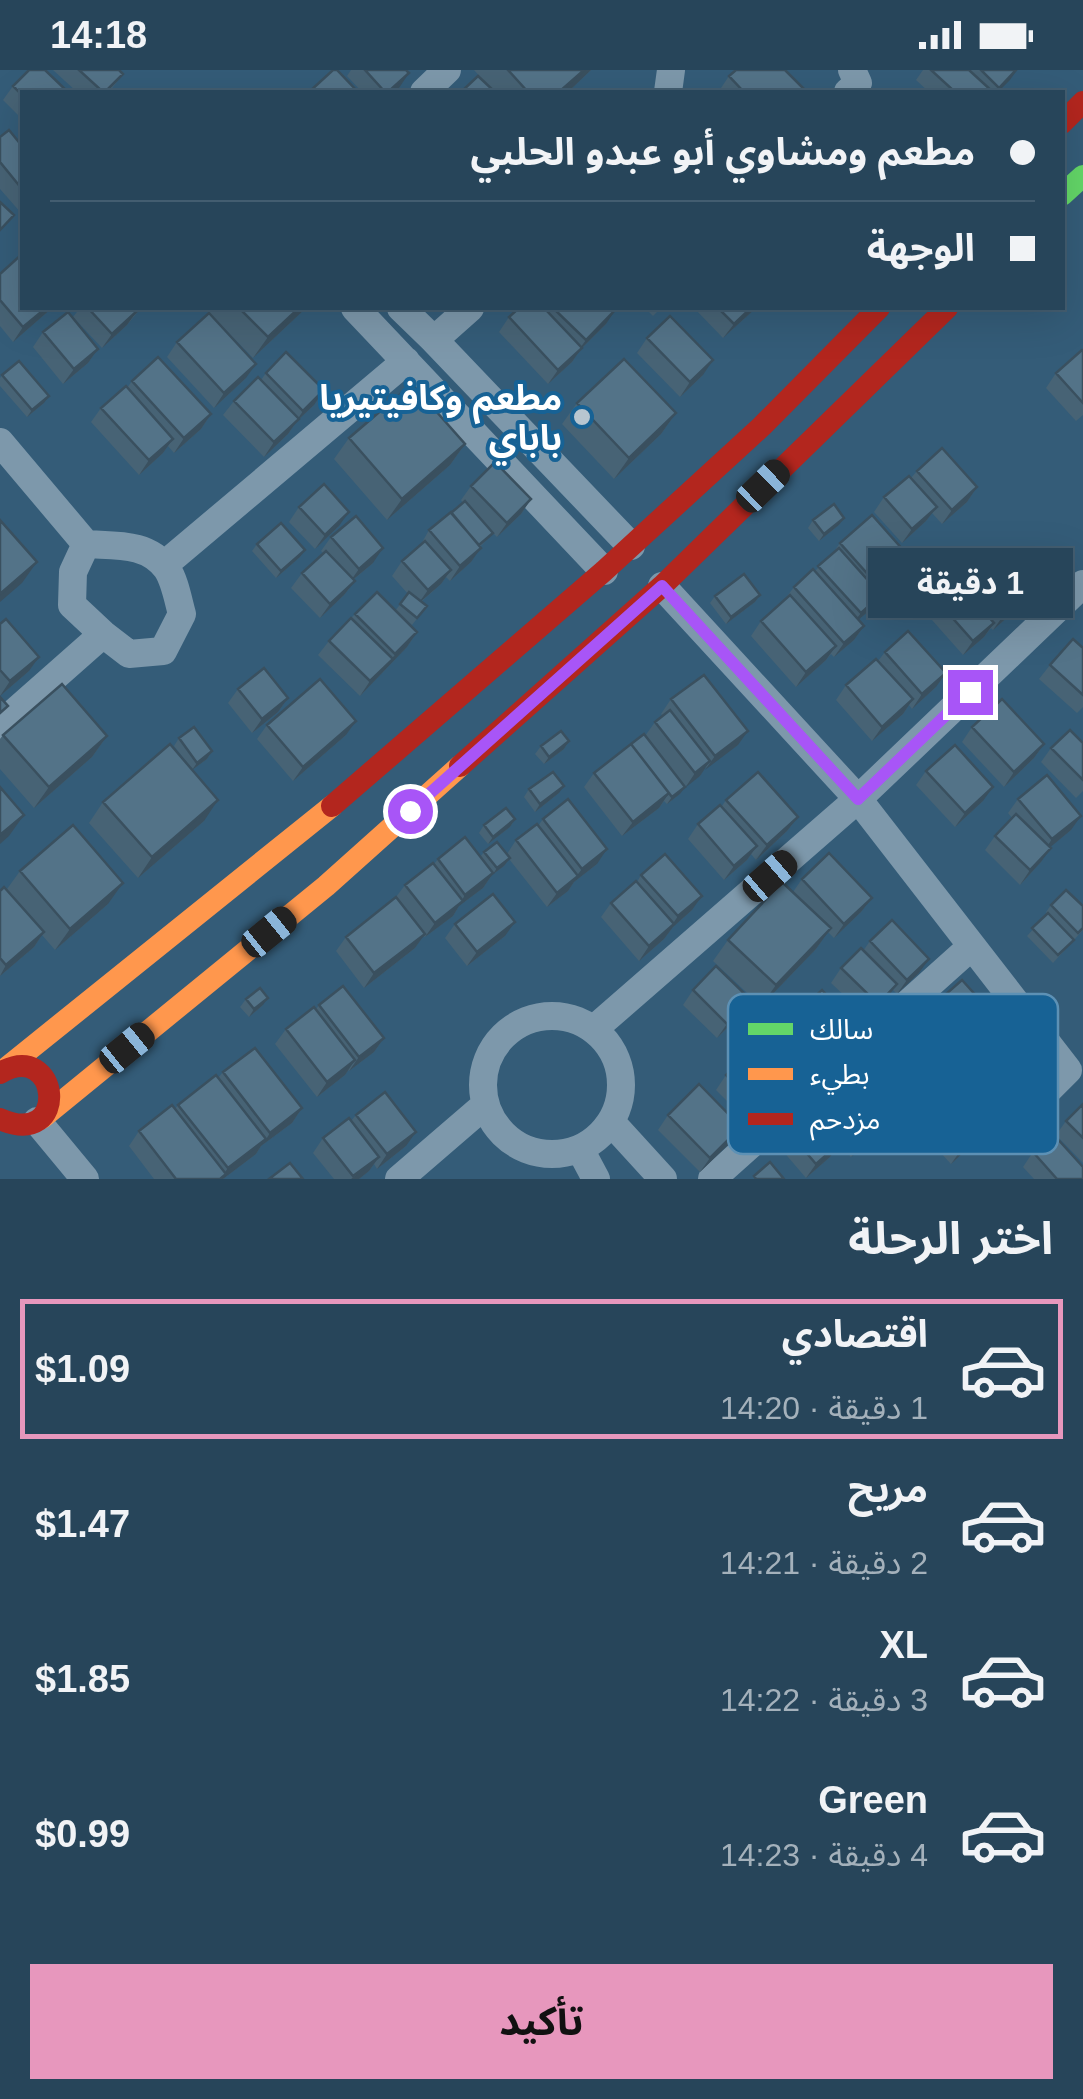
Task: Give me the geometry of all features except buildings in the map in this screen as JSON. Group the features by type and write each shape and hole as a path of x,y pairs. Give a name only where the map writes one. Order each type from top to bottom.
{"main road":[{"path":"1065,120 1083,102"},
{"path":"3,1071 324,813 604,571 762,426 878,310"},
{"path":"0,1147 326,886 662,586 945,310"},
{"path":"0,1119 9,1125 36,1121 48,1109 50,1098 50,1088 36,1070 16,1066 3,1071"}],"street":[{"path":"426,90 447,70"},
{"path":"357,310 604,571"},
{"path":"403,310 631,546"},
{"path":"434,340 468,310"},
{"path":"164,565 406,361"},
{"path":"3,452 86,544 137,546 164,565 182,614 163,651 128,654 72,605 73,572 86,544"},
{"path":"594,1029 858,799 1083,584"},
{"path":"662,586 858,799 972,946 1015,994"},
{"path":"0,725 103,634"},
{"path":"918,994 972,946"},
{"path":"532,1018 574,1019 594,1029 618,1062 622,1082 620,1103 612,1122 598,1138 580,1149 557,1155 533,1152 512,1143 495,1126 484,1105 482,1083 486,1062 496,1042 532,1018"},
{"path":"1058,1042 1076,1062 1058,1080"},
{"path":"399,1179 484,1105"},
{"path":"36,1121 85,1179"},
{"path":"612,1122 663,1179"},
{"path":"580,1149 596,1179"},
{"path":"712,1179 740,1154"}],"traffic: fast":[{"path":"1065,192 1083,176"}],"traffic: slow":[{"path":"42,1118 326,886 460,766"},
{"path":"5,1069 332,806"}],"traffic: jam":[{"path":"1065,120 1083,102"},
{"path":"332,806 604,571 762,426 877,310"},
{"path":"460,766 662,586 945,310"},
{"path":"0,1073 20,1066 35,1070 45,1080 49,1094 47,1109 38,1120 23,1124 0,1119"}],"place":[{"name":"مطعم وكافيتيريا باباي","path":"582,417"}],"route":[{"path":"410,811 662,586 858,799 970,692"}]}
